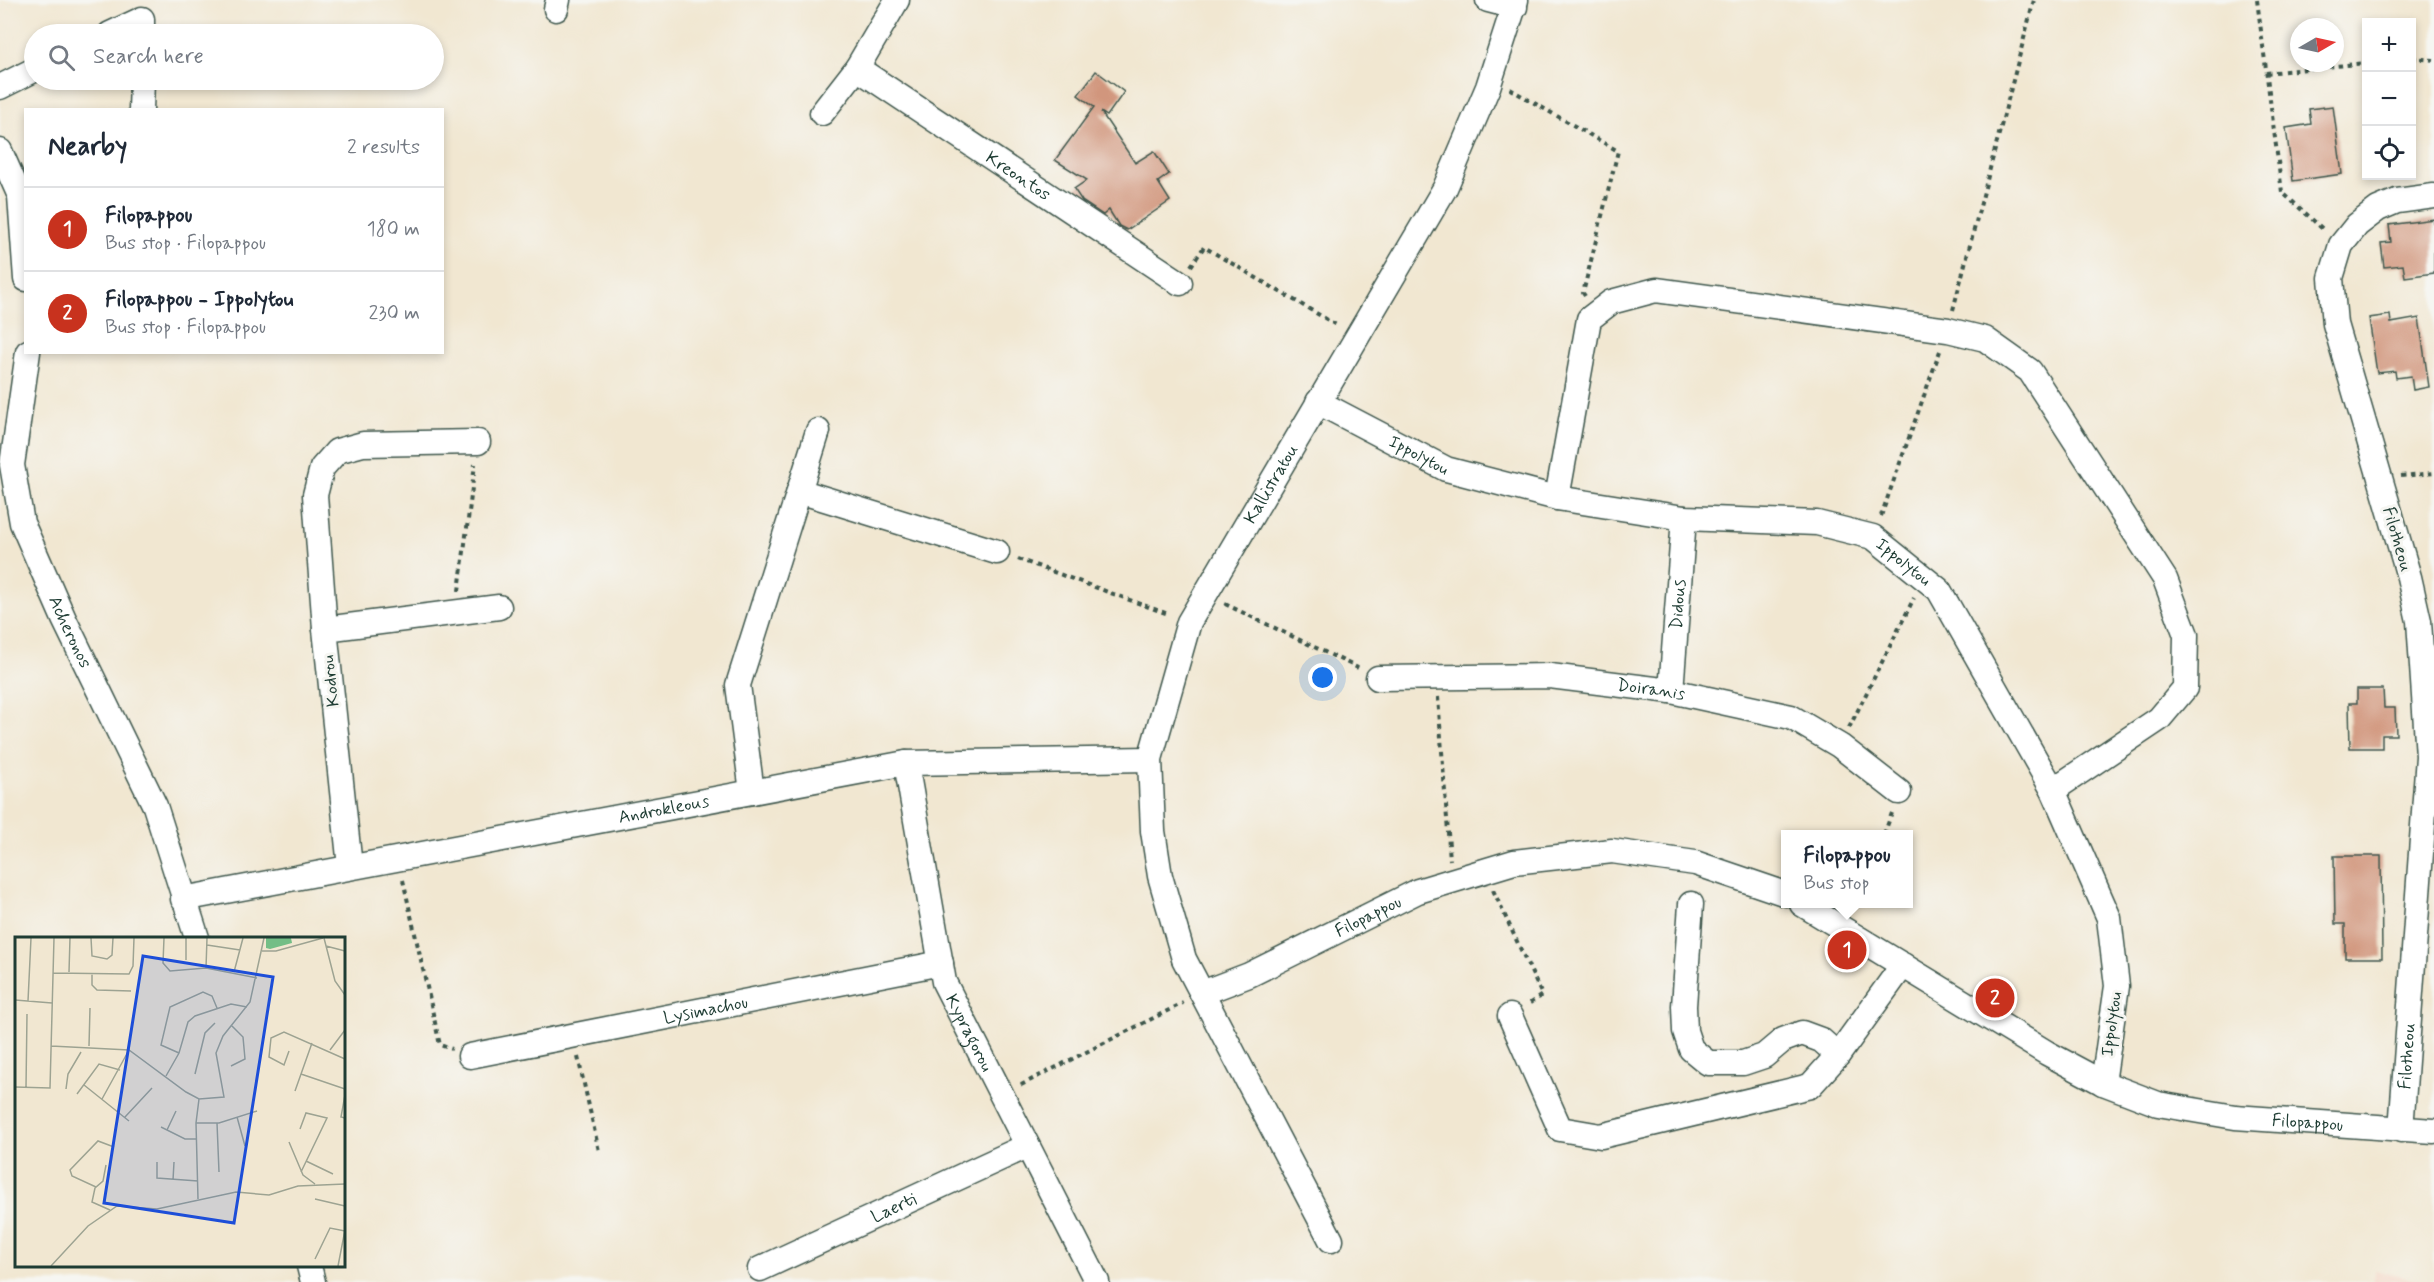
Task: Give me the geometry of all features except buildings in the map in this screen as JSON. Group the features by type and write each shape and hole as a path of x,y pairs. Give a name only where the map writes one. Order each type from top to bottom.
{"street":[{"path":"822,113 857,68 897,0"},
{"path":"1488,0 1516,3"},
{"name":"Kallistratou","path":"1331,1240 1184,959 1160,876 1153,831 1150,759 1189,622 1445,188 1491,79 1516,3"},
{"path":"131,24 142,19 142,24"},
{"name":"Kreontos","path":"857,68 1180,283"},
{"path":"0,87 24,75"},
{"path":"141,108 142,90"},
{"path":"0,151 20,196 24,251"},
{"name":"Filotheou","path":"2401,1130 2426,901 2428,756 2426,620 2380,478 2335,324 2331,278 2341,245 2357,225 2378,209 2397,201 2434,196"},
{"path":"1557,498 1589,319 1611,302 1656,290 1948,330 1985,339 2030,371 2165,579 2186,635 2185,688 2159,719 2053,790"},
{"name":"Acheronos","path":"28,354 12,465 22,523 64,619 155,806 196,937"},
{"name":"Ippolytou","path":"1318,402 1446,469 1557,498 1683,518 1817,523 1873,537 1939,590 2053,790 2109,918 2117,986 2103,1083"},
{"path":"752,792 738,686 818,431"},
{"name":"Kodrou","path":"350,867 325,629 315,495 322,468 337,451 363,444 478,442"},
{"path":"799,491 997,552"},
{"name":"Didous","path":"1671,691 1683,518"},
{"path":"325,629 499,607"},
{"name":"Doiranis","path":"1378,678 1550,676 1671,691 1791,717 1840,746 1899,792"},
{"name":"Androkleous","path":"183,899 906,763 1150,759"},
{"name":"Kypragorou","path":"906,763 944,982 1097,1282"},
{"name":"Filopappou","path":"1202,993 1249,975 1418,891 1514,862 1611,850 1695,863 1781,893"},
{"path":"1691,904 1684,1006 1685,1031 1691,1049 1708,1063 1743,1062 1764,1056 1782,1040 1802,1033 1821,1040 1838,1055"},
{"name":"Filopappou","path":"1810,908 2047,1053 2103,1083 2158,1104 2235,1117 2434,1131"},
{"name":"Lysimachou","path":"470,1056 941,963"},
{"path":"1510,1016 1560,1129 1601,1136 1810,1086 1838,1055 1903,965"},
{"name":"Laerti","path":"760,1269 1027,1146"},
{"path":"309,1267 313,1282"}],"path":[{"path":"1873,537 1948,330 2034,0"},
{"path":"2257,0 2282,192 2341,245"},
{"path":"2416,58 2434,60"},
{"path":"2266,73 2362,63"},
{"path":"1491,79 1618,150 1582,293 1599,312"},
{"path":"1180,283 1204,247 1357,336"},
{"path":"456,612 478,442"},
{"path":"2380,478 2434,473"},
{"path":"997,552 1189,622"},
{"path":"1840,746 1924,579"},
{"path":"1205,594 1378,678"},
{"path":"1437,676 1452,881"},
{"path":"398,859 440,1045 470,1056"},
{"path":"1484,871 1542,995 1510,1016"},
{"path":"1001,1095 1202,993"},
{"path":"573,1035 599,1151"}],"shaded area":[{"path":"2374,1270 2422,1282 2374,1282"}],"place":[{"name":"Filopappou","path":"1847,950"},
{"name":"Filopappou - Ippolytou","path":"1995,998"}]}
